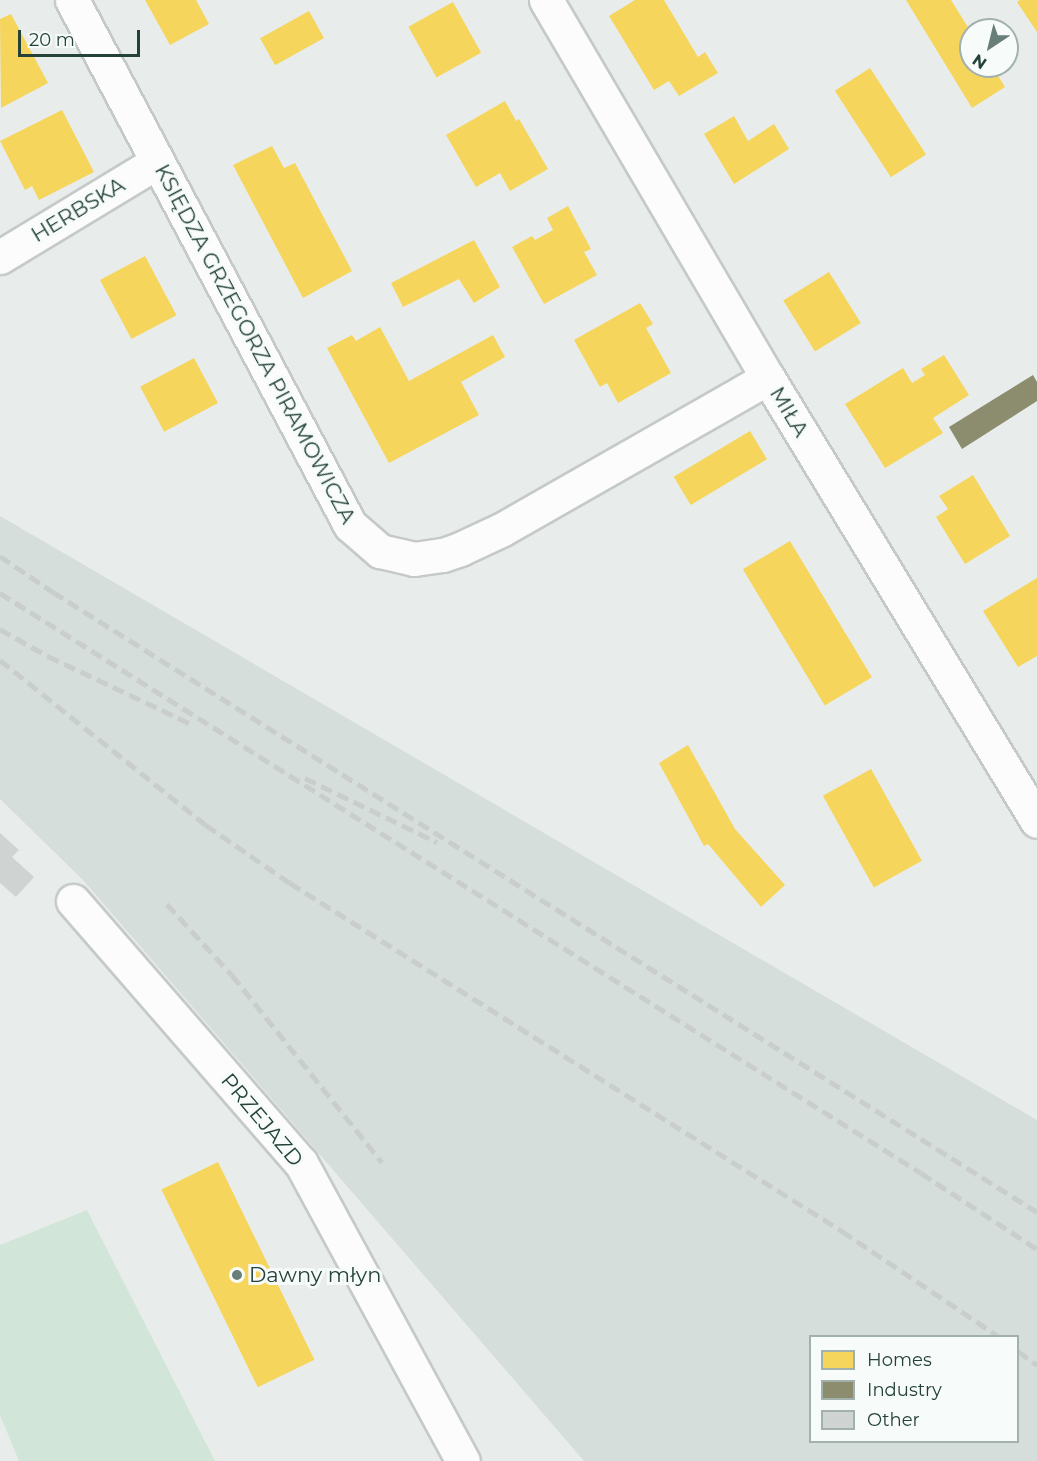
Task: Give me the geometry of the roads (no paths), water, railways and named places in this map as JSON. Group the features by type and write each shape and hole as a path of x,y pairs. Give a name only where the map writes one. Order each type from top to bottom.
{"street":[{"name":"KSIĘDZA GRZEGORZA PIRAMOWICZA","path":"72,0 350,525 380,551 414,559 443,555 460,549 501,530 768,378"},
{"name":"MIŁA","path":"546,0 768,378 1037,821"},
{"name":"HERBSKA","path":"0,257 157,162"},
{"name":"PRZEJAZD","path":"73,901 300,1163 463,1461"}],"railway":[{"path":"0,556 53,592 1037,1212"},
{"path":"0,593 921,1173 1037,1249"},
{"path":"0,629 48,656 191,724"},
{"path":"0,660 206,825 290,883 842,1231 997,1335"},
{"path":"305,778 437,842"},
{"path":"167,904 232,975 382,1162"},
{"path":"1019,1352 1037,1365"}],"place":[{"name":"Dawny młyn","path":"237,1275"}]}
